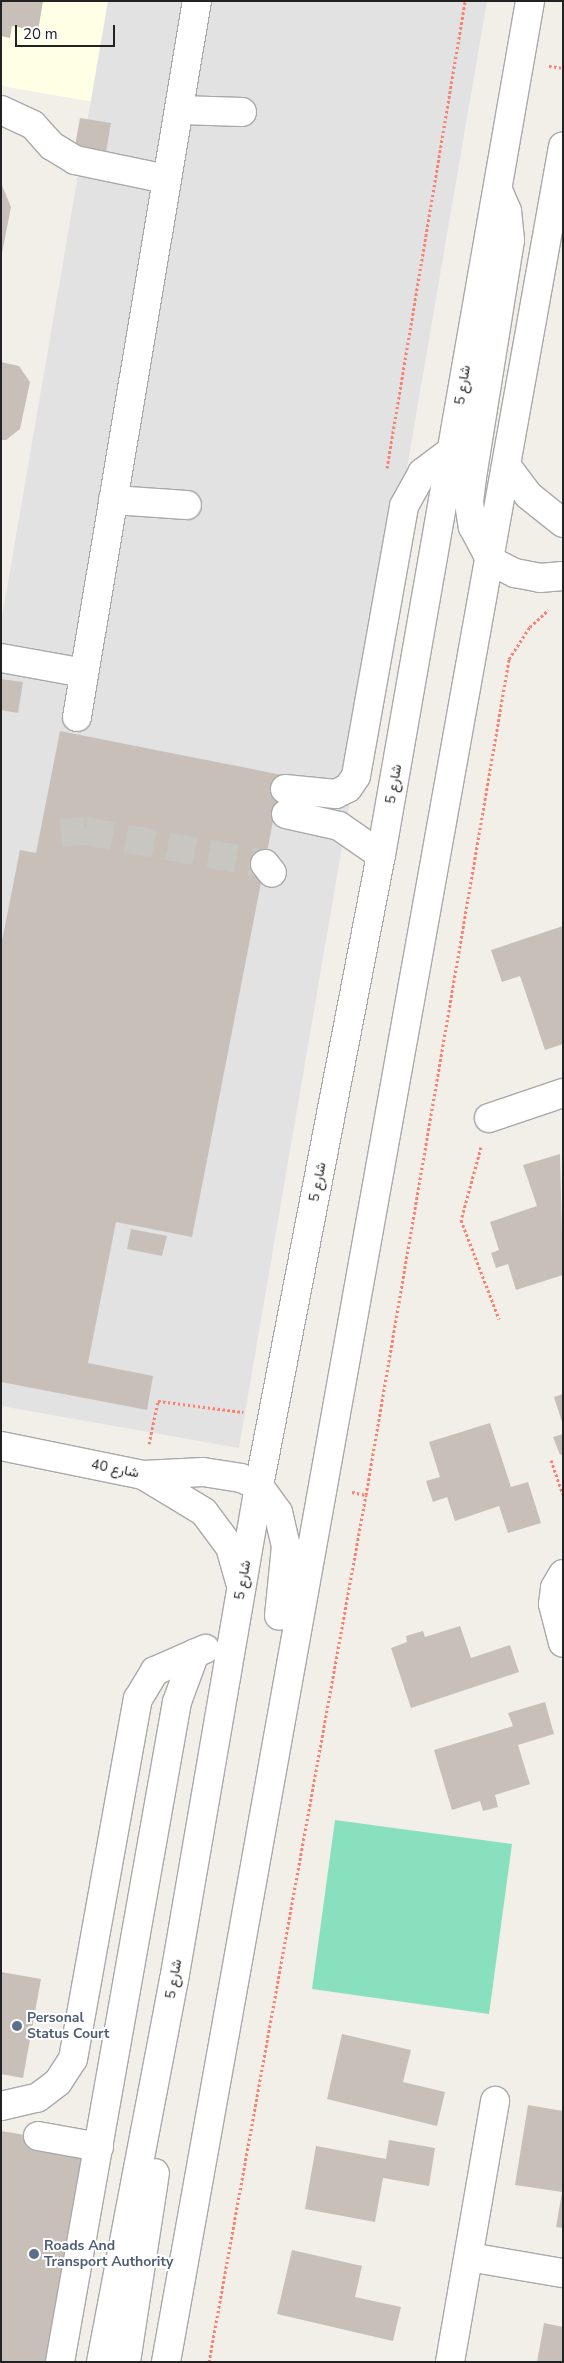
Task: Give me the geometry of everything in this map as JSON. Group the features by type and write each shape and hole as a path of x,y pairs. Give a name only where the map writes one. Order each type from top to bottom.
{"street":[{"path":"77,717 197,1"},
{"name":"شارع 5","path":"101,2362 174,1980 259,1486 381,855 452,450 496,184 530,1"},
{"path":"1,110 33,125 52,146 68,157 166,179"},
{"path":"179,110 242,112"},
{"path":"169,2358 242,1933 508,468 563,146"},
{"path":"496,184 506,211 510,240 470,503 474,528 491,561 514,573 540,578 563,576"},
{"path":"381,855 339,826 285,801 336,794 348,788 356,776 404,506 422,473 452,450"},
{"path":"508,468 528,495 563,523"},
{"path":"113,500 188,505"},
{"path":"1,658 84,673"},
{"path":"489,1118 563,1093"},
{"name":"شارع 40","path":"1,1446 143,1475 203,1472 241,1478 259,1486"},
{"path":"143,1475 204,1512 230,1547 242,1588"},
{"path":"242,1933 235,1869 286,1578 286,1546 278,1512 259,1486"},
{"path":"563,1574 555,1588 553,1604 563,1643"},
{"path":"1,2106 37,2098 58,2082 72,2059 80,2032 138,1699 155,1671 195,1652 233,1639"},
{"path":"60,2362 177,1702 195,1652"},
{"path":"126,2362 170,2074 174,1980"},
{"path":"450,2362 495,2101"},
{"path":"38,2136 99,2147"},
{"path":"468,2257 563,2274"}],"path":[{"path":"387,471 465,1"},
{"path":"209,2362 368,1485 509,659 530,627 555,605"},
{"path":"474,654 509,659"},
{"path":"489,1118 461,1220 499,1319"},
{"path":"551,1460 563,1494"}],"shaded area":[{"path":"1,1 141,1 123,107 1,86"},
{"path":"108,1 487,1 239,1448 1,1406 1,623"}],"green space":[{"path":"335,1820 512,1844 489,2014 312,1989"}],"building":[{"path":"1,1 43,1 38,31 12,26 10,38 1,36"},
{"path":"80,118 111,123 106,152 75,146"},
{"path":"1,183 11,207 2,253 1,253"},
{"path":"1,362 19,366 30,382 20,429 6,440 1,440"},
{"path":"1,679 23,682 18,713 1,710"},
{"path":"60,731 282,775 192,1237 116,1222 88,1363 153,1376 147,1410 1,1382 1,946 20,850 36,853"},
{"path":"563,926 563,1044 545,1050 520,976 502,982 491,950"},
{"path":"560,1154 563,1275 516,1290 508,1264 496,1268 491,1253 499,1250 490,1222 537,1206 523,1165"},
{"path":"131,1229 167,1236 162,1256 127,1249"},
{"path":"563,1394 563,1422 562,1422 554,1397"},
{"path":"490,1423 511,1487 528,1482 541,1523 508,1533 499,1506 455,1521 447,1497 433,1502 426,1481 440,1477 429,1442"},
{"path":"563,1434 563,1454 560,1455 553,1437"},
{"path":"460,1626 471,1658 510,1645 519,1672 411,1708 391,1648 407,1642 406,1636 423,1631 425,1637"},
{"path":"545,1702 554,1734 518,1745 530,1784 495,1795 498,1807 483,1811 480,1801 452,1810 434,1750 513,1726 508,1713"},
{"name":"Personal Status Court","path":"1,1972 41,1979 23,2078 1,2074"},
{"path":"342,2034 411,2050 403,2082 445,2092 437,2126 327,2099"},
{"path":"528,2105 563,2111 563,2228 556,2227 562,2192 515,2185"},
{"name":"Roads And Transport Authority","path":"1,2131 87,2145 45,2362 1,2362"},
{"path":"389,2140 435,2148 429,2186 383,2178 375,2222 305,2209 316,2146 386,2159"},
{"path":"292,2250 362,2266 355,2297 401,2307 393,2341 277,2314"},
{"path":"544,2323 563,2327 563,2362 537,2362"}],"tunnel":[{"path":"61,833 85,831 265,864"}],"place":[{"name":"Personal Status Court","path":"17,2026"},
{"name":"Roads And Transport Authority","path":"34,2254"}]}
